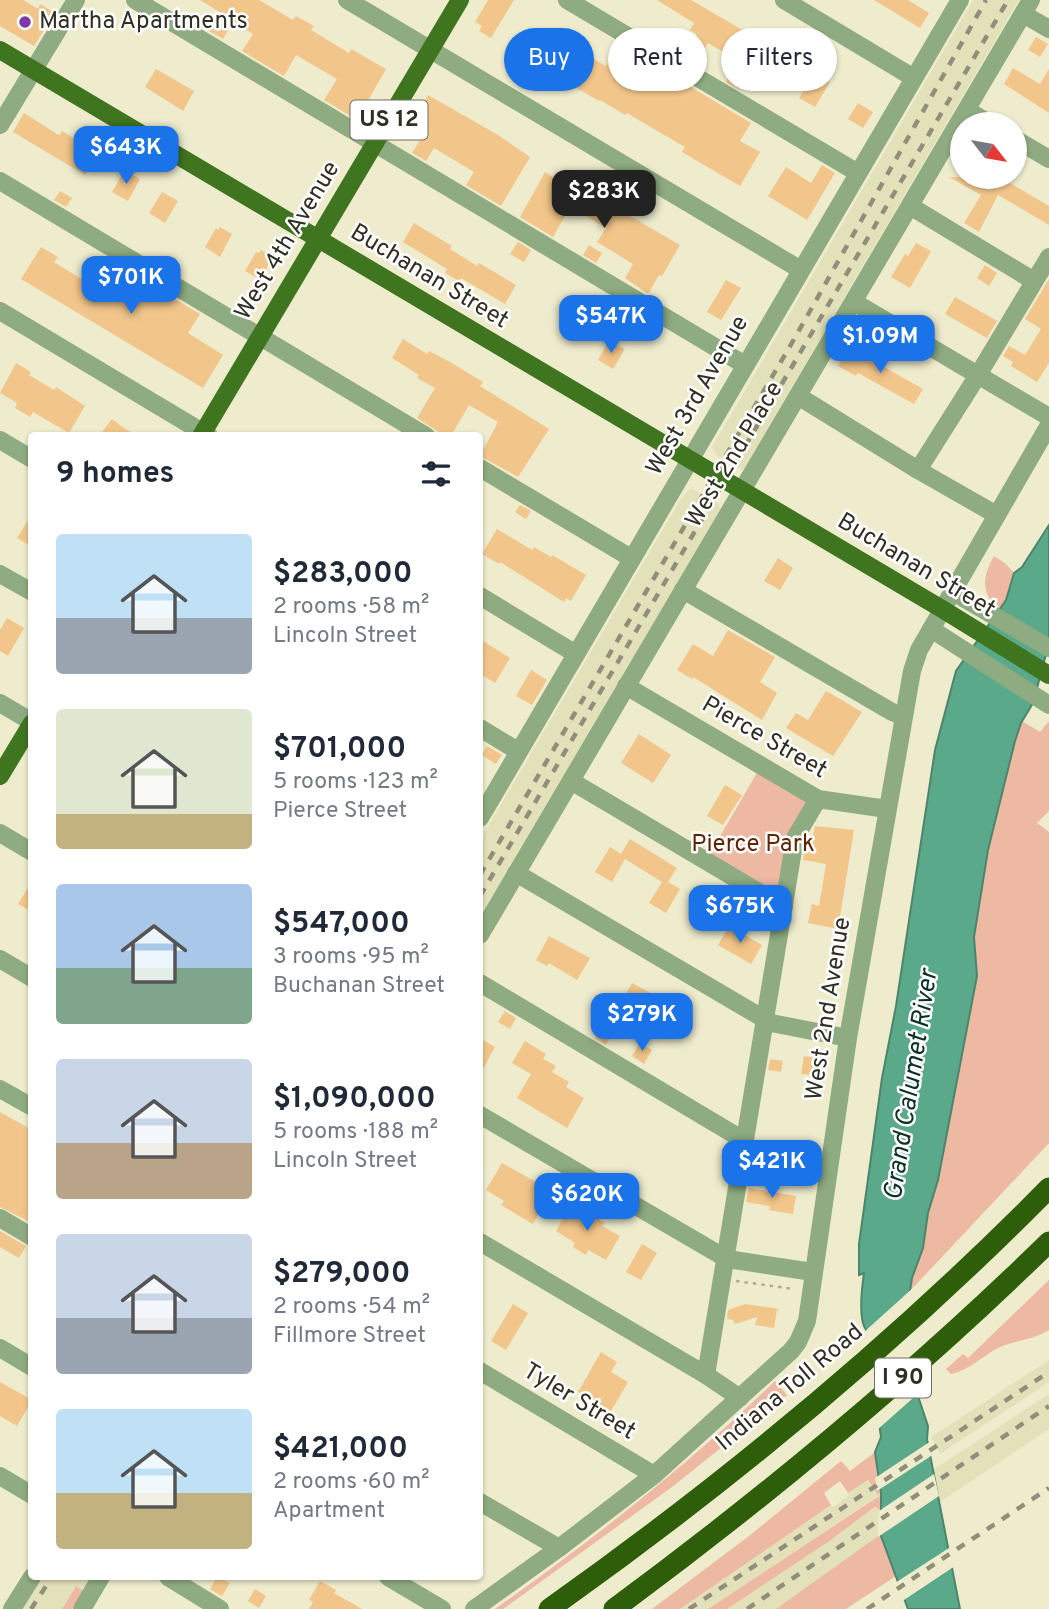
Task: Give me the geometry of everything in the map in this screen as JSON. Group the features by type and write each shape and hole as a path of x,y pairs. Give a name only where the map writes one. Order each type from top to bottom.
{"highway":[{"name":"Indiana Toll Road","path":"549,1609 747,1460 877,1350 1010,1228 1049,1188"},
{"name":"I 90","path":"614,1609 769,1490 883,1396 1049,1242"}],"main road":[{"name":"West 4th Avenue","path":"206,432 460,0"},
{"name":"Buchanan Street","path":"0,50 1049,675"},
{"path":"0,776 28,729"}],"street":[{"path":"0,125 75,0"},
{"path":"135,0 745,365"},
{"path":"347,0 801,270"},
{"path":"567,0 858,173"},
{"path":"784,0 914,78"},
{"name":"West 3rd Avenue","path":"483,813 960,0"},
{"path":"1027,7 1049,29"},
{"name":"West 2nd Place","path":"483,930 1027,7"},
{"path":"1027,146 1049,159"},
{"path":"0,181 419,432"},
{"path":"910,206 1034,281"},
{"path":"918,470 1049,257"},
{"path":"854,302 1049,417"},
{"path":"0,311 199,432"},
{"path":"798,396 995,514"},
{"name":"West 2nd Avenue","path":"474,1609 654,1475 798,1342 807,1321 849,1038 902,716 917,654 939,633 961,596 995,514 1049,425"},
{"path":"0,440 28,457"},
{"path":"483,470 631,558"},
{"path":"0,574 28,590"},
{"path":"684,590 902,716"},
{"path":"961,596 1049,648"},
{"path":"483,598 576,654"},
{"path":"939,633 1048,704"},
{"name":"Pierce Street","path":"626,686 818,799 887,809"},
{"path":"0,704 28,720"},
{"path":"483,730 518,751"},
{"path":"571,780 785,907"},
{"path":"706,1375 795,838 818,799"},
{"path":"0,834 28,850"},
{"path":"516,873 765,1020 778,1026 849,1038"},
{"path":"0,959 28,976"},
{"path":"483,985 745,1141"},
{"path":"0,1089 28,1105"},
{"path":"483,1117 727,1259 813,1272"},
{"path":"0,1218 28,1235"},
{"path":"483,1244 706,1375 740,1398"},
{"path":"0,1348 28,1365"},
{"name":"Tyler Street","path":"483,1373 654,1475"},
{"path":"0,1476 28,1493"},
{"path":"483,1504 559,1548"},
{"path":"12,1609 30,1580"},
{"path":"82,1609 99,1580"},
{"path":"173,1580 220,1609"},
{"path":"393,1580 442,1609"}],"shaded area":[{"path":"973,0 1019,0 953,112 950,112 950,118 743,470 717,456 712,447"},
{"path":"691,488 718,503 721,509 483,911 483,835 682,497"},
{"path":"1049,1360 1049,1382 940,1454 931,1437"},
{"path":"1049,1394 1049,1429 940,1502 933,1470"},
{"path":"868,1480 879,1495 708,1609 680,1609 831,1505 833,1507"},
{"path":"876,1507 879,1511 878,1538 803,1591 776,1609 727,1609 828,1542"},
{"path":"39,1580 89,1580 83,1591 75,1587 62,1609 22,1609"}],"green space":[{"path":"994,556 1014,573 1006,600 998,609 988,596 985,584 987,570"},
{"path":"1022,721 1040,732 1049,721 1049,811 1037,823 1049,832 1049,1143 910,1291 938,1180 977,976 974,937 988,850"},
{"name":"Pierce Park","path":"758,771 811,803 779,899 708,857"},
{"path":"1049,1280 1049,1330 996,1349 957,1372 951,1374 946,1369 963,1354 968,1358"},
{"path":"775,1381 787,1395 672,1487 503,1609 495,1609 639,1500"},
{"path":"875,1452 881,1511 875,1507 828,1542 727,1609 708,1609 879,1496 868,1480 848,1493 840,1481 824,1493 831,1505 680,1609 652,1609 749,1536 841,1461 850,1471"},
{"path":"881,1534 896,1576 846,1609 776,1609"},
{"path":"76,1586 83,1591 72,1609 62,1609"}],"water":[{"name":"Grand Calumet River","path":"1049,525 1049,643 1033,703 1021,723 1015,741 988,850 974,937 977,976 938,1180 910,1291 918,1396 928,1426 927,1439 960,1609 908,1609 881,1536 881,1494 875,1452 881,1437 862,1318 864,1273 859,1275 859,1244 882,1078 896,1006 935,750 956,671 1006,600 1014,573 1022,567"}],"pier":[{"path":"914,1287 921,1391 877,1430 863,1333"},
{"path":"931,1441 934,1454 877,1491 875,1478"},
{"path":"934,1474 939,1496 878,1537 879,1511"},
{"path":"952,1546 955,1566 901,1602 895,1583"}],"building":[{"name":"Martha Apartments","path":"0,0 23,0 38,9 40,4 55,13 34,46 0,26"},
{"path":"200,0 259,0 293,20 296,16 314,26 311,30 349,53 351,49 386,69 357,120 324,100 337,79 296,55 284,76 242,51 253,34 233,22 223,39 209,31 221,13"},
{"path":"488,0 514,0 491,38 479,31 482,26 475,22"},
{"path":"657,0 691,0 739,28 721,28 721,51 707,45 707,28 691,28 694,23"},
{"path":"874,0 908,0 929,13 920,28"},
{"path":"1036,37 1048,44 1040,57 1028,50"},
{"path":"594,59 606,66 608,63 608,91 698,91 751,123 740,141 760,152 740,186 682,152 685,147 627,113 625,115 582,91 594,91"},
{"path":"1013,68 1040,84 1049,69 1049,113 1004,84"},
{"path":"156,69 194,91 183,111 145,87"},
{"path":"803,91 825,91 815,107 799,98"},
{"path":"428,95 498,135 530,157 501,206 466,185 474,172 434,148 426,161 412,153 426,130 412,122"},
{"path":"858,103 873,112 863,128 848,119"},
{"path":"24,113 57,134 60,135 62,131 99,153 85,175 13,132"},
{"path":"822,165 835,173 807,220 768,196 786,167 811,183"},
{"path":"128,172 140,179 128,201 112,192 123,173 126,175"},
{"path":"545,172 586,198 587,196 616,213 618,209 680,245 648,294 625,278 633,264 597,242 606,228 570,207 553,237 520,217"},
{"path":"970,189 1020,189 1049,206 1049,225 998,195 979,232 964,223 981,195"},
{"path":"60,191 72,198 66,207 54,200"},
{"path":"162,192 178,201 165,223 149,213"},
{"path":"414,223 452,246 450,249 477,266 479,263 516,285 505,304 461,278 459,281 445,273 447,269 403,242"},
{"path":"220,227 232,234 220,257 205,247 216,228 218,230"},
{"path":"518,242 531,250 524,262 510,254"},
{"path":"916,243 931,251 910,288 891,277 905,254 908,256"},
{"path":"589,245 602,253 596,263 583,255"},
{"path":"41,247 58,257 54,262 88,283 90,279 113,292 128,271 200,314 188,333 223,355 203,388 21,279"},
{"path":"261,250 272,257 261,280 245,271 256,252"},
{"path":"985,265 997,273 989,286 977,278"},
{"path":"1049,279 1049,363 1037,382 1011,366 1013,362 1003,356 1009,346 1025,355 1041,329 1025,319"},
{"path":"726,280 741,288 721,320 707,312"},
{"path":"955,297 997,321 987,338 945,314"},
{"path":"403,339 483,382 480,386 549,429 518,477 483,458 483,450 498,422 469,405 453,432 439,432 417,418 435,388 392,358"},
{"path":"609,341 625,349 613,369 598,360"},
{"path":"849,347 923,389 914,404 858,373 856,376 838,366"},
{"path":"16,363 31,372 29,375 54,390 56,387 85,406 67,432 33,412 30,417 15,408 17,403 0,393"},
{"path":"112,419 131,432 102,432"},
{"path":"520,505 531,511 526,519 515,512"},
{"path":"28,520 28,545 17,538"},
{"path":"497,529 532,550 534,547 551,557 552,555 586,575 571,601 566,598 564,602 483,552"},
{"path":"778,558 793,568 780,590 764,581"},
{"path":"7,618 24,628 8,656 0,651 0,630"},
{"path":"728,630 775,657 760,682 777,693 762,720 677,670 693,644 713,656"},
{"path":"483,641 510,658 495,683 483,676"},
{"path":"531,670 547,680 532,705 516,696"},
{"path":"826,691 862,712 833,756 786,728 796,713 808,720"},
{"path":"639,734 671,755 653,783 621,763"},
{"path":"487,746 502,755 496,764 483,753"},
{"path":"725,785 742,795 723,825 707,816"},
{"path":"815,826 854,830 838,929 808,923 812,904 819,906 826,864 803,860 805,847 810,848"},
{"path":"630,839 677,868 668,882 680,889 666,913 649,903 662,882 625,859 612,882 595,872 610,847 621,854"},
{"path":"28,888 28,910 18,904"},
{"path":"729,926 762,945 751,964 718,945"},
{"path":"549,936 590,958 577,980 549,963 547,966 536,960"},
{"path":"632,983 678,1008 665,1030 620,1004"},
{"path":"505,1011 516,1018 510,1029 498,1022"},
{"path":"603,1025 613,1032 606,1045 595,1038"},
{"path":"483,1040 495,1047 483,1069"},
{"path":"525,1041 546,1054 543,1059 556,1066 552,1072 569,1082 566,1087 584,1098 567,1128 517,1098 531,1074 512,1063"},
{"path":"640,1043 652,1050 644,1064 632,1056"},
{"path":"804,1056 821,1059 818,1076 801,1074"},
{"path":"770,1059 783,1061 781,1072 768,1070"},
{"path":"0,1112 28,1128 28,1221 0,1207"},
{"path":"502,1163 552,1191 533,1224 501,1205 504,1201 486,1190"},
{"path":"749,1188 796,1196 793,1214 746,1202"},
{"path":"572,1203 605,1223 602,1226 620,1236 606,1260 588,1250 586,1255 573,1247 575,1243 556,1231"},
{"path":"0,1231 26,1246 19,1258 0,1247"},
{"path":"642,1244 657,1253 641,1280 626,1272"},
{"path":"513,1304 528,1313 506,1350 491,1341"},
{"path":"745,1304 780,1309 777,1310 774,1328 755,1325 757,1317 735,1324 733,1320 727,1319 728,1310"},
{"path":"601,1352 617,1362 611,1372 628,1382 611,1411 578,1392"},
{"path":"0,1382 28,1398 28,1407 17,1426 0,1416"},
{"path":"215,1580 230,1583 222,1596 210,1589"},
{"path":"320,1581 336,1590 334,1593 362,1609 309,1609 313,1602 309,1600"},
{"path":"255,1589 266,1596 259,1608 248,1601"}],"railway":[{"path":"483,870 793,341 986,0"},
{"path":"483,891 1008,0"},
{"path":"689,1609 1049,1372"},
{"path":"747,1609 1049,1406"},
{"path":"867,1609 1049,1488"},
{"path":"31,1609 50,1580"}],"place":[{"name":"Martha Apartments","path":"25,22"}]}
